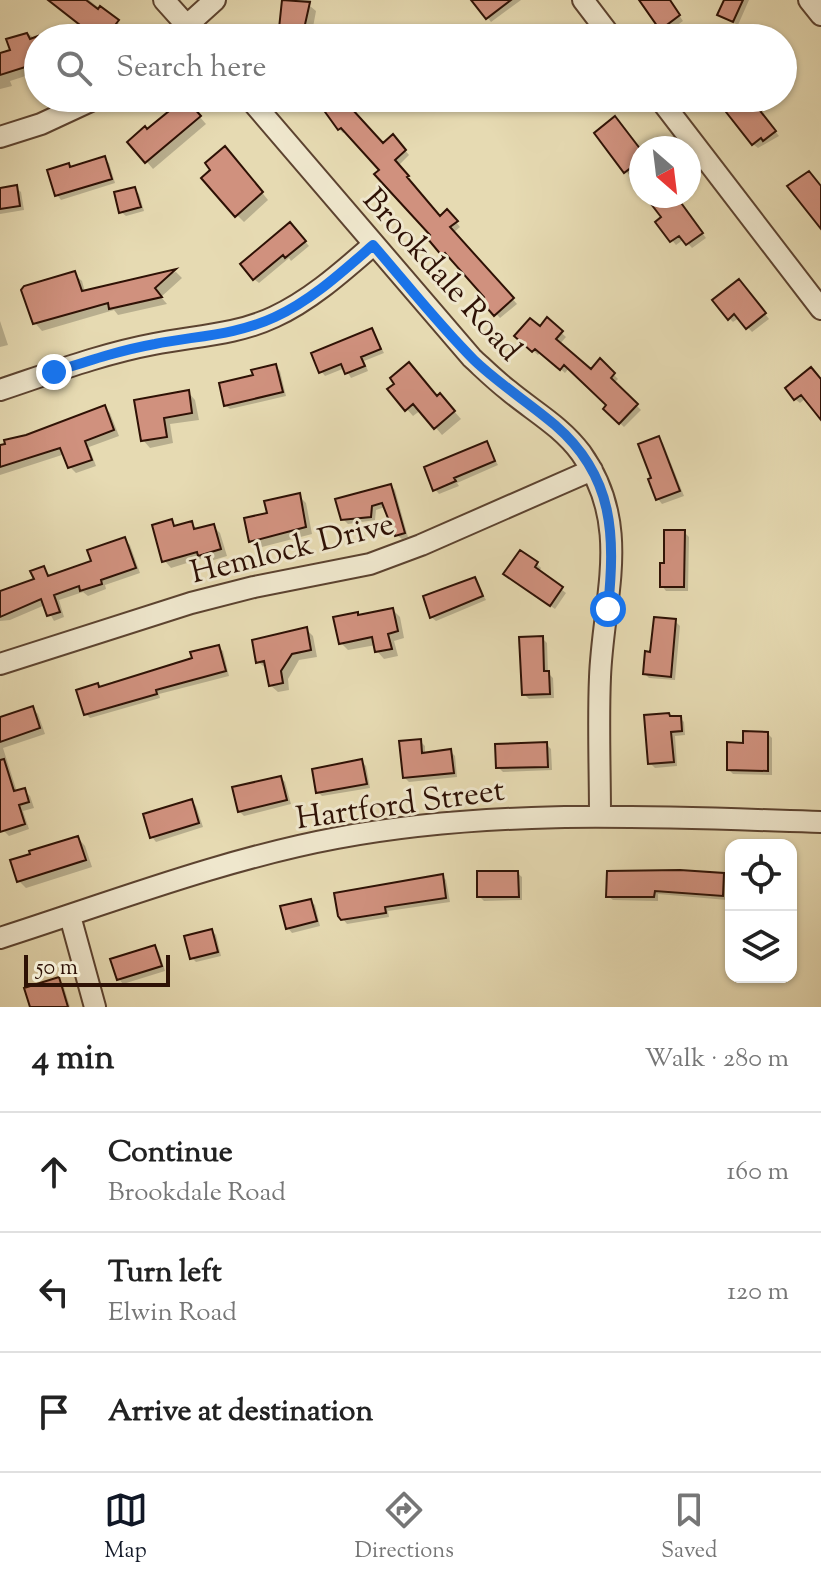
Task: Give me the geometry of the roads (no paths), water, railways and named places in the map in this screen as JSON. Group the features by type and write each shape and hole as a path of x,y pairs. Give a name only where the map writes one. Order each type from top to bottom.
{"street":[{"path":"164,0 180,24"},
{"path":"195,24 215,0"},
{"path":"583,0 601,24"},
{"path":"809,0 821,15"},
{"path":"0,137 67,112"},
{"name":"Brookdale Road","path":"261,112 472,358 507,390 553,423 592,470 608,512 613,555 600,673 600,816"},
{"path":"670,112 821,309"},
{"path":"0,390 105,355 218,334 275,317 325,285 373,245"},
{"name":"Hemlock Drive","path":"0,664 191,603 370,564 592,470"},
{"name":"Hartford Street","path":"0,938 266,854 339,838 479,819 600,816 821,822"},
{"path":"70,916 95,1007"}]}
